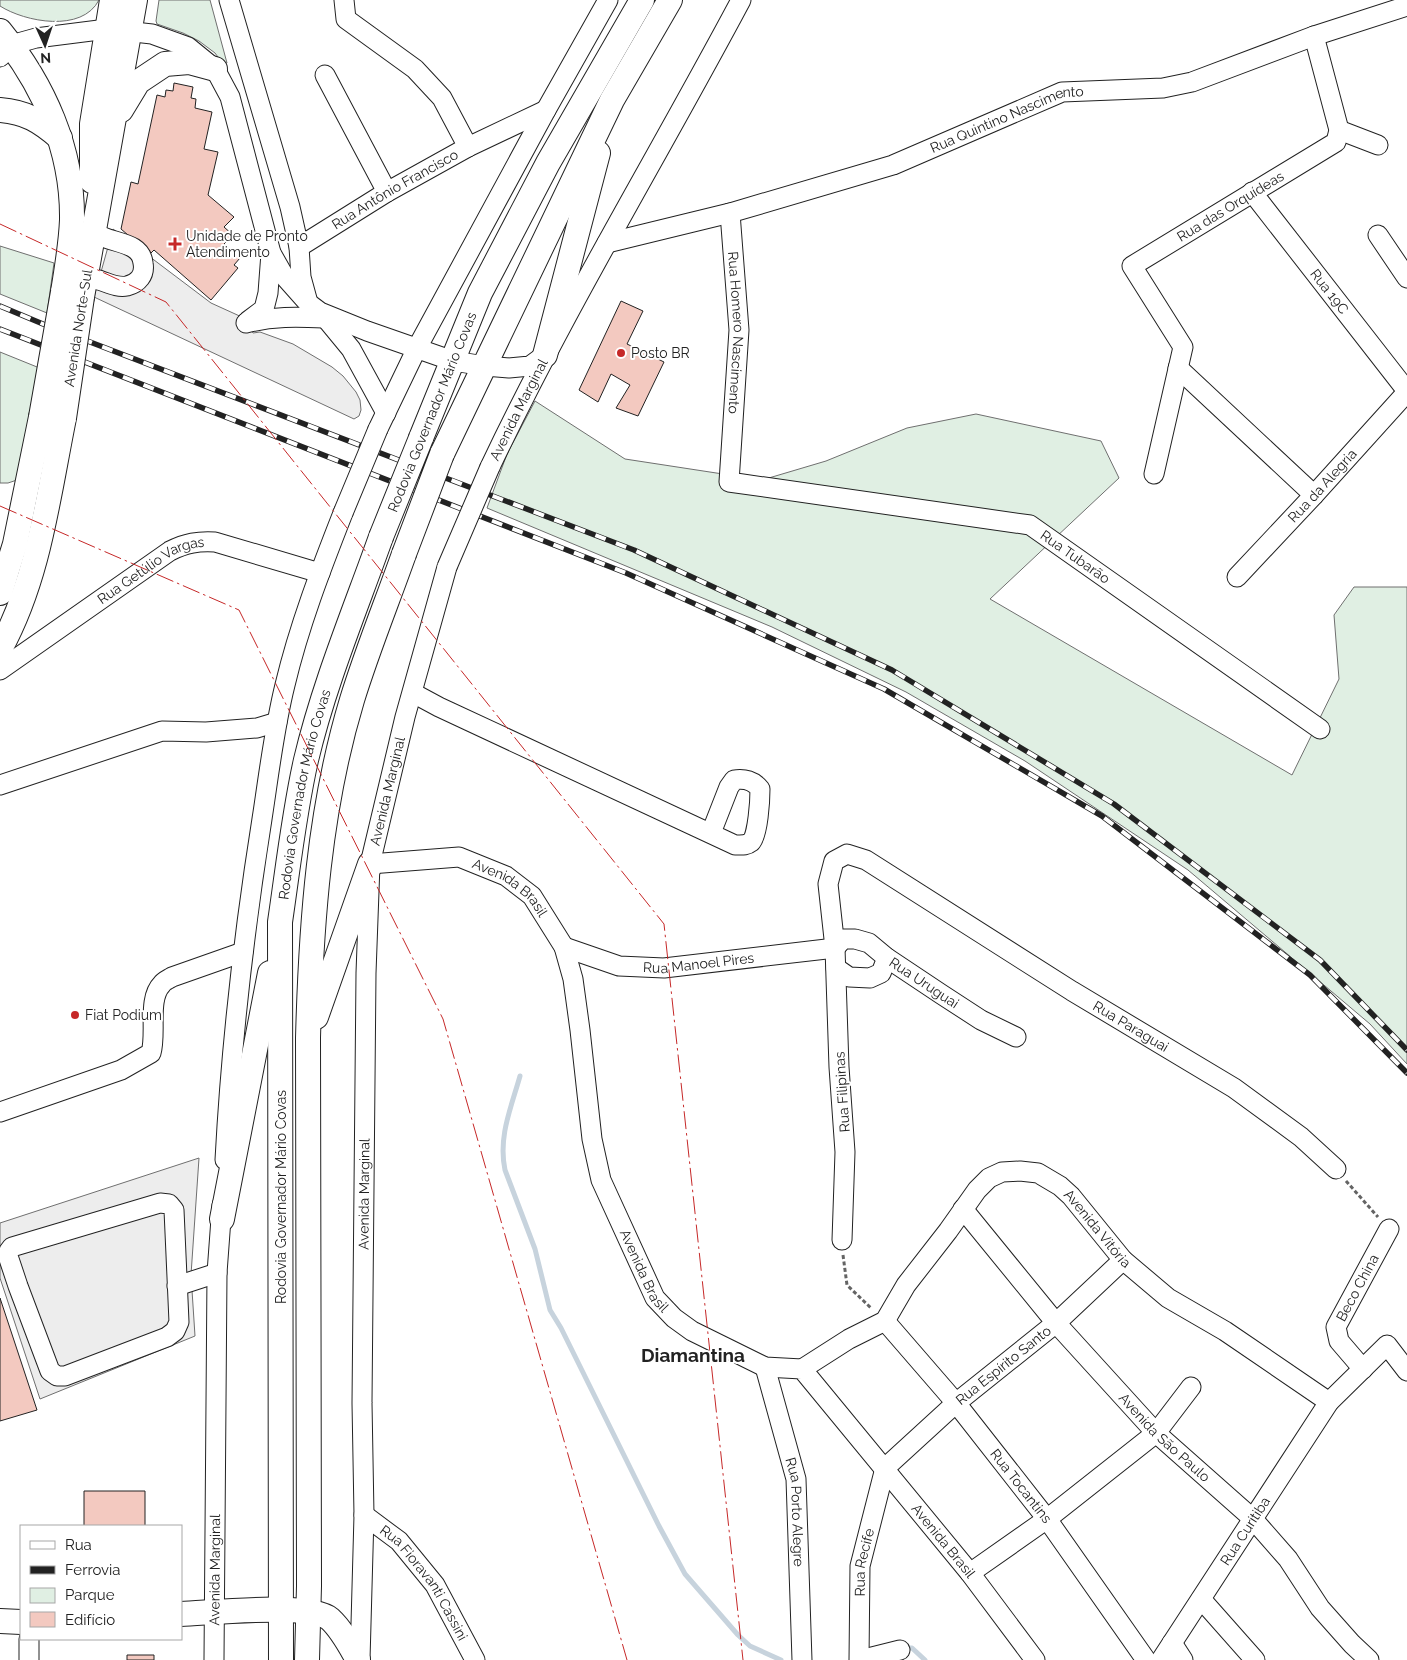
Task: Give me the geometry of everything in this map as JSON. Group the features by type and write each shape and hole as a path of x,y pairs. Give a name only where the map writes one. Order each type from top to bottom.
{"main road":[{"path":"95,223 92,187 92,139 118,30 112,0"},
{"name":"Avenida Norte-Sul","path":"0,593 15,544 41,418 95,223 113,125 118,30 135,0"},
{"name":"Rodovia Governador Mário Covas","path":"281,1660 280,922 292,836 306,761 325,692 381,537 480,293 548,163 642,0"},
{"name":"Rodovia Governador Mário Covas","path":"307,1660 308,1038 310,959 316,891 331,784 352,700 442,454 612,100 670,0"},
{"name":"Avenida Norte-Sul","path":"0,649 21,606 36,559 64,418 77,290 70,246 71,197 68,170 60,138 33,77 4,44"},
{"path":"113,125 138,82 165,64 189,62 214,69"},
{"path":"545,355 612,100"},
{"path":"0,110 18,112 40,122 60,138"},
{"path":"308,1038 370,864"},
{"path":"222,1219 280,922"},
{"path":"182,1614 282,1609 308,1610 328,1618 340,1629 359,1660"},
{"path":"0,1621 20,1622"}],"street":[{"path":"229,0 290,207 299,248 300,277 318,311"},
{"path":"344,0 346,19 415,69 442,98 468,147"},
{"name":"Avenida Marginal","path":"214,1660 217,1273 230,1074 243,952 277,722 293,656 320,573 382,421 417,348 608,0"},
{"name":"Avenida Marginal","path":"359,1660 364,1515 362,1373 366,973 370,864 447,567 490,467 545,355 707,65 741,0"},
{"name":"Rua Quintino Nascimento","path":"607,243 730,213 893,165 1062,92 1163,88 1192,82 1314,36 1407,6"},
{"path":"4,44 36,38 118,30 152,34 188,47 214,69 230,97 271,253 284,276 351,349 382,421"},
{"path":"1314,36 1338,130 1378,145"},
{"path":"325,75 387,192"},
{"name":"Rua Antônio Francisco","path":"299,248 387,192 468,147 546,110"},
{"name":"Rua das Orquídeas","path":"1154,474 1183,347 1132,266 1336,142 1338,130"},
{"name":"Rua 19C","path":"1252,192 1407,392"},
{"name":"Rua Homero Nascimento","path":"729,482 739,330 730,213"},
{"path":"77,290 94,278 121,286 128,286 140,278 143,272 140,253 134,248 102,238 95,223"},
{"path":"1378,235 1407,278"},
{"path":"271,253 268,294 264,309 246,323 318,311 367,331 453,360 509,368 530,366 545,355"},
{"path":"1178,368 1314,495"},
{"name":"Rua da Alegria","path":"1237,577 1407,392"},
{"name":"Rua Tubarão","path":"729,482 1030,525 1320,729"},
{"name":"Rua Getúlio Vargas","path":"0,670 170,551 185,544 199,541 215,542 320,573"},
{"path":"413,693 439,708 711,833"},
{"path":"0,785 162,731 257,728 277,722"},
{"name":"Rua Filipinas","path":"842,1240 845,1152 839,1067 835,948 828,884 834,861 847,854"},
{"name":"Rua Paraguai","path":"847,854 866,860 1072,991 1234,1088 1301,1137 1336,1169"},
{"name":"Avenida Brasil","path":"370,864 459,858 506,876 532,896 564,947 573,979 592,1139 601,1180 655,1298 674,1318 692,1331 765,1367 802,1369 970,1573 1035,1660"},
{"name":"Rua Uruguai","path":"835,948 843,939 869,942 887,958 981,1020 1016,1037"},
{"name":"Rua Manoel Pires","path":"564,947 619,966 664,968 835,948"},
{"path":"0,1112 121,1070 151,1053 154,1043 154,996 161,984 172,977 243,952"},
{"path":"836,968 850,978 870,978 881,973 887,958"},
{"name":"Avenida Vitória","path":"885,1321 906,1285 976,1190 989,1178 1002,1172 1038,1173 1049,1178 1070,1196 1123,1260 1168,1298 1225,1331 1329,1402"},
{"path":"160,1202 169,1204 174,1210 177,1286 179,1322 175,1331 167,1337 66,1376 57,1376 50,1371 13,1271 8,1256 9,1250 12,1247 160,1202"},
{"name":"Avenida São Paulo","path":"963,1209 1056,1323 1156,1433 1252,1518 1288,1559 1320,1608 1369,1660"},
{"name":"Beco China","path":"1363,1369 1339,1341 1336,1327 1389,1229"},
{"name":"Rua Espírito Santo","path":"885,1468 956,1403 1056,1323 1123,1260"},
{"path":"177,1286 217,1273"},
{"path":"802,1369 849,1339 885,1321"},
{"name":"Rua Tocantins","path":"885,1321 956,1403 1047,1518 1146,1660"},
{"path":"1329,1402 1387,1344 1407,1371"},
{"name":"Rua Porto Alegre","path":"765,1367 796,1479 802,1660"},
{"path":"970,1573 1047,1518 1156,1433 1191,1387"},
{"name":"Rua Curitiba","path":"1160,1660 1329,1402"},
{"name":"Rua Recife","path":"860,1660 860,1566 885,1468"},
{"name":"Rua Fioravanti Cassini","path":"364,1515 398,1541 435,1585 475,1660"},
{"path":"1201,1599 1255,1660"},
{"path":"29,1640 29,1660"},
{"path":"1172,1643 1183,1660"},
{"path":"860,1660 900,1650"}],"path":[{"path":"1336,1169 1389,1229"},
{"path":"842,1240 847,1285 885,1321"}],"green space":[{"path":"0,0 99,0 91,10 80,17 67,21 52,21 38,20 11,12 0,6"},
{"path":"159,0 210,0 227,63 223,64 215,53 199,41 157,24"},
{"path":"0,246 54,263 47,313 0,294"},
{"path":"0,352 42,369 23,478 8,483 0,483"},
{"path":"535,401 625,459 762,480 826,461 907,428 976,414 1101,441 1119,478 990,599 1292,775 1339,679 1334,615 1354,587 1407,587 1407,1064 1370,1024 1188,870 1025,761 906,692 772,627 487,508 507,454"}],"shaded area":[{"path":"113,229 211,303 244,318 253,333 260,332 293,344 332,367 343,376 356,392 360,400 361,410 359,416 354,419 94,297"},
{"path":"199,1158 191,1275 195,1336 40,1399 0,1278 0,1223"}],"building":[{"path":"174,83 193,87 191,98 196,99 195,108 212,112 204,149 218,152 208,195 234,217 224,227 233,235 224,244 240,258 234,265 238,268 211,300 154,250 150,254 121,229 131,182 138,184 157,95 165,97 166,90 173,91"},
{"name":"Posto BR","path":"621,301 643,311 627,344 664,362 638,416 616,408 630,385 611,374 598,402 579,390"},
{"path":"0,1298 37,1410 0,1421"},
{"path":"84,1491 145,1491 145,1525 84,1525"},
{"path":"127,1655 154,1655 154,1660 127,1660"}],"waterway":[{"path":"520,1076 506,1123 503,1158 505,1170 535,1249 550,1310 561,1328 659,1526 685,1574 738,1635 750,1646 781,1660"},
{"path":"905,1648 912,1648 925,1660"}],"railway":[{"path":"0,306 634,550 892,670 1114,804 1320,960 1407,1050"},
{"path":"0,329 626,573 884,689 1102,816 1310,975 1407,1073"}],"power":[{"path":"0,224 166,302 664,924 743,1660"},
{"path":"0,506 239,610 443,1019 627,1660"}],"place":[{"name":"Unidade de Pronto Atendimento","path":"175,244"},
{"name":"Posto BR","path":"621,353"},
{"name":"Fiat Podium","path":"75,1015"}],"district":[{"name":"Diamantina","path":"693,1355"}]}
